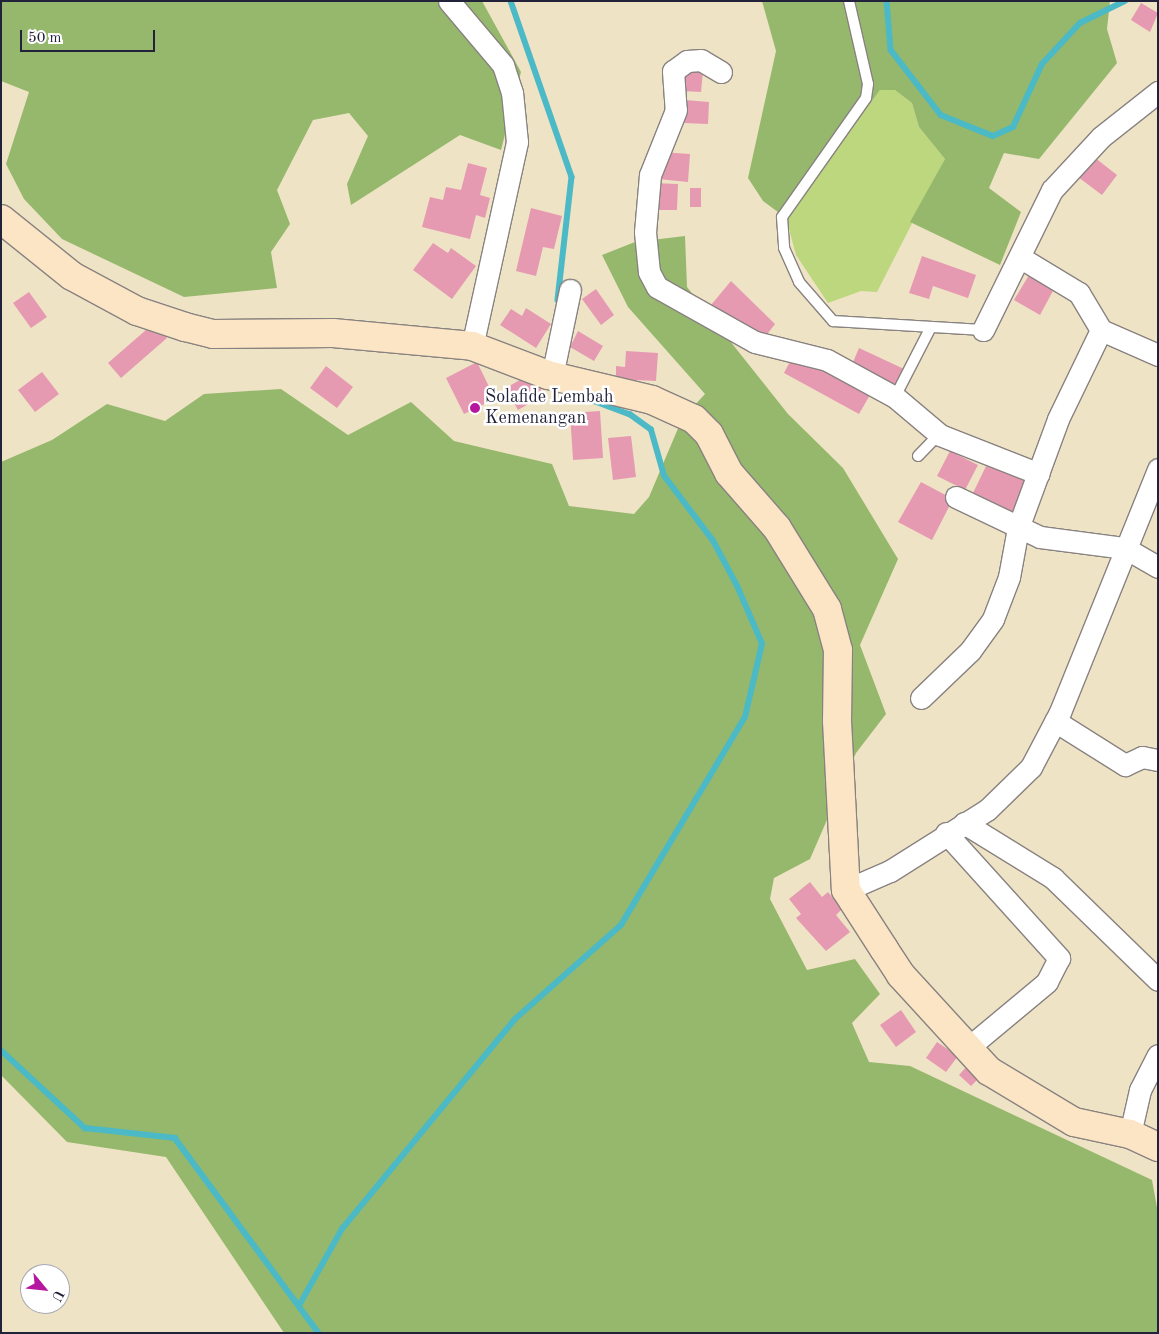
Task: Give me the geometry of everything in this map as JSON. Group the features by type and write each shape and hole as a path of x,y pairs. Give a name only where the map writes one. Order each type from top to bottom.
{"street":[{"path":"449,1 503,65 512,92 517,142 472,346"},
{"path":"721,72 700,60 676,65 673,71 676,110 650,175 645,232 649,272 657,287 755,342 827,360 895,397 939,434 1039,474"},
{"path":"983,330 1021,258 1052,190 1077,160 1158,92"},
{"path":"1,220 72,276 137,311 185,327 213,334 333,333 472,346 545,374 652,400 694,419 708,434 729,473 754,498 810,578 827,609 838,650 837,721 846,890 901,975 989,1071 1074,1122 1130,1134 1158,1147"},
{"path":"1021,258 1079,293 1101,330 1158,355"},
{"path":"545,374 570,290"},
{"path":"920,698 970,651 993,619 1009,577 1018,528 1058,419 1101,330"},
{"path":"846,890 890,872 955,828 987,810 1031,767 1055,721 1158,469"},
{"path":"956,497 1040,537 1125,548 1158,567"},
{"path":"1055,721 1125,765 1142,757 1158,760"},
{"path":"955,828 1053,878 1158,980"},
{"path":"955,828 1060,958 1047,982 969,1047"},
{"path":"1130,1134 1140,1090 1158,1055"}],"lane":[{"path":"849,1 868,84 866,98 782,217 784,248 799,282 833,321 930,329 983,330"},
{"path":"895,397 930,329"},
{"path":"918,456 939,434"}],"green space":[{"path":"1,1 482,1 521,72 501,150 460,135 351,205 347,184 368,136 349,113 313,120 277,190 290,224 271,252 277,288 184,297 62,239 24,199 6,164 29,92 1,81"},
{"path":"762,1 1110,1 1107,29 1117,63 1039,159 1004,153 989,188 1021,212 1000,265 910,222 945,159 919,127 912,103 895,90 880,90 786,218 763,201 748,178 776,51"},
{"path":"880,90 895,90 912,103 919,127 945,159 877,292 861,291 828,303 796,255 786,218"},
{"path":"685,236 687,287 788,414 843,468 898,559 860,645 886,714 856,753 810,859 774,878 770,899 807,970 855,959 880,994 852,1023 869,1062 910,1066 1152,1180 1158,1213 1158,1333 284,1333 166,1157 67,1142 1,1075 1,462 52,440 107,404 165,421 204,394 281,389 348,435 411,402 454,441 552,464 569,506 634,514 649,497 682,419 705,394 628,307 602,255 635,242"}],"building":[{"path":"1141,3 1158,13 1150,32 1131,20"},
{"path":"683,70 703,71 701,92 682,91"},
{"path":"685,100 709,102 708,124 684,123"},
{"path":"660,152 690,154 688,182 658,179"},
{"path":"1094,157 1117,175 1102,195 1078,177"},
{"path":"468,163 487,168 480,195 490,198 485,218 476,215 470,239 422,227 430,197 443,200 446,187 461,190"},
{"path":"653,183 678,184 677,210 653,210"},
{"path":"690,188 701,188 701,207 690,207"},
{"path":"531,208 562,216 554,249 543,247 536,276 516,271"},
{"path":"433,243 448,253 451,248 476,266 452,299 413,270"},
{"path":"922,256 976,275 968,298 933,286 929,299 909,293"},
{"path":"1029,275 1054,289 1040,315 1014,300"},
{"path":"731,281 775,324 762,341 711,305"},
{"path":"596,289 614,315 601,325 582,299"},
{"path":"29,292 47,317 31,328 13,303"},
{"path":"526,308 551,324 536,348 500,325 511,309 522,316"},
{"path":"154,323 167,338 121,378 108,363"},
{"path":"578,331 603,346 594,361 570,347"},
{"path":"859,348 904,369 896,388 851,367"},
{"path":"626,351 658,353 656,381 616,379 616,366 625,367"},
{"path":"795,352 874,388 859,414 784,373"},
{"path":"477,362 495,399 464,414 446,378"},
{"path":"326,366 353,387 337,408 310,388"},
{"path":"42,372 59,394 35,412 18,390"},
{"path":"532,373 544,395 518,410 506,388"},
{"path":"600,411 603,458 573,460 570,413"},
{"path":"631,436 636,477 613,480 608,438"},
{"path":"950,451 978,465 965,490 937,476"},
{"path":"988,462 1031,484 1016,515 973,493"},
{"path":"921,482 953,499 932,540 898,522"},
{"path":"810,882 822,897 828,892 842,909 836,915 850,932 826,951 796,918 801,914 789,899"},
{"path":"901,1010 916,1032 896,1047 880,1025"},
{"path":"937,1042 958,1056 946,1072 926,1058"},
{"path":"967,1066 979,1078 971,1086 959,1075"}],"waterway":[{"path":"511,1 572,177 558,300"},
{"path":"887,1 891,50 941,115 993,136 1013,127 1042,64 1080,23 1125,1"},
{"path":"300,1304 342,1229 514,1020 621,925 745,717 762,644 737,586 713,541 664,476 651,430 630,415 574,394"},
{"path":"1,1050 85,1128 175,1138 319,1333"}],"place":[{"name":"Solafide Lembah Kemenangan","path":"475,408"}]}
